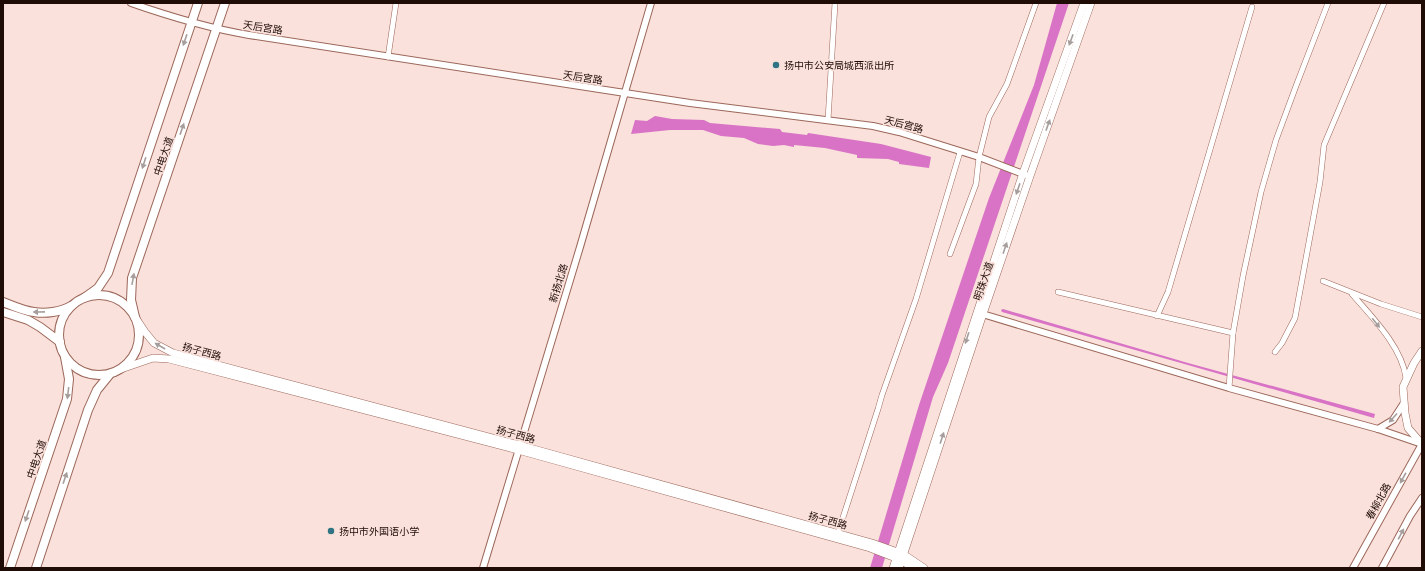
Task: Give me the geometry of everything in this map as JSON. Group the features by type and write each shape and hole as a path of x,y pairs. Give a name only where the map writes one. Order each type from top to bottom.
{"main road":[{"name":"中电大道","path":"84,298 98,288 108,273 198,3"},
{"name":"中电大道","path":"135,317 131,300 132,278 225,3"},
{"name":"明珠大道","path":"893,568 896,554 979,313 1023,174 1084,3"},
{"name":"明珠大道","path":"1023,174 1091,3"},
{"path":"3,302 33,312 53,312 66,309 84,298 96,296 108,296 119,301 128,308 135,317 139,340 136,351 130,361 121,369 110,374 96,375 83,372 72,364 64,354 60,342 59,331 67,311 75,304"},
{"path":"3,312 28,320 60,342"},
{"name":"扬子西路","path":"135,317 154,343 173,353 838,533 896,554"},
{"path":"1422,351 1414,363 1403,387 1408,428 1422,444"},
{"name":"中电大道","path":"10,568 67,399 69,378 64,354"},
{"name":"扬子西路","path":"121,369 153,358 169,359 518,447 871,545"},
{"path":"36,568 88,410 98,390 110,374"},
{"name":"明珠大道","path":"896,554 899,568"},
{"path":"896,554 913,568"},
{"path":"896,554 924,568"}],"street":[{"name":"天后宫路","path":"131,3 191,23 216,29 690,103 828,120 899,132 978,157 1023,174"},
{"path":"388,56 396,3"},
{"name":"新扬北路","path":"483,568 518,447 580,247 651,3"},
{"path":"828,120 835,3"},
{"path":"950,254 976,184 978,157 989,117 1006,84 1036,3"},
{"path":"1229,386 1233,333 1243,276 1261,192 1286,113 1328,3"},
{"path":"1275,352 1282,343 1295,318 1320,182 1324,145 1384,3"},
{"path":"1157,316 1168,292 1252,7"},
{"path":"838,533 882,395 916,299 960,152"},
{"path":"1323,281 1381,304 1422,317"},
{"path":"1058,292 1233,333"},
{"path":"1351,293 1378,324 1396,351 1405,368 1406,380"},
{"path":"979,313 1378,429 1422,444"},
{"path":"1378,429 1393,420 1404,403"},
{"name":"春柳北路","path":"1353,568 1422,444"},
{"path":"1382,568 1410,516 1422,498"}],"shaded area":[{"path":"1057,3 1069,3 948,363 933,397 882,568 870,568 919,405 989,198 1034,85"},
{"path":"655,116 672,119 704,120 710,123 780,129 782,132 807,135 808,133 881,144 931,157 929,168 899,164 899,162 888,159 857,158 857,155 825,148 758,144 744,138 721,136 703,130 670,130 631,134 635,120 647,121"},
{"path":"1003,309 1188,363 1375,414 1374,418 1002,312 1001,310"}],"place":[{"name":"扬中市公安局城西派出所","path":"776,65"},
{"name":"扬中市外国语小学","path":"331,531"}]}
